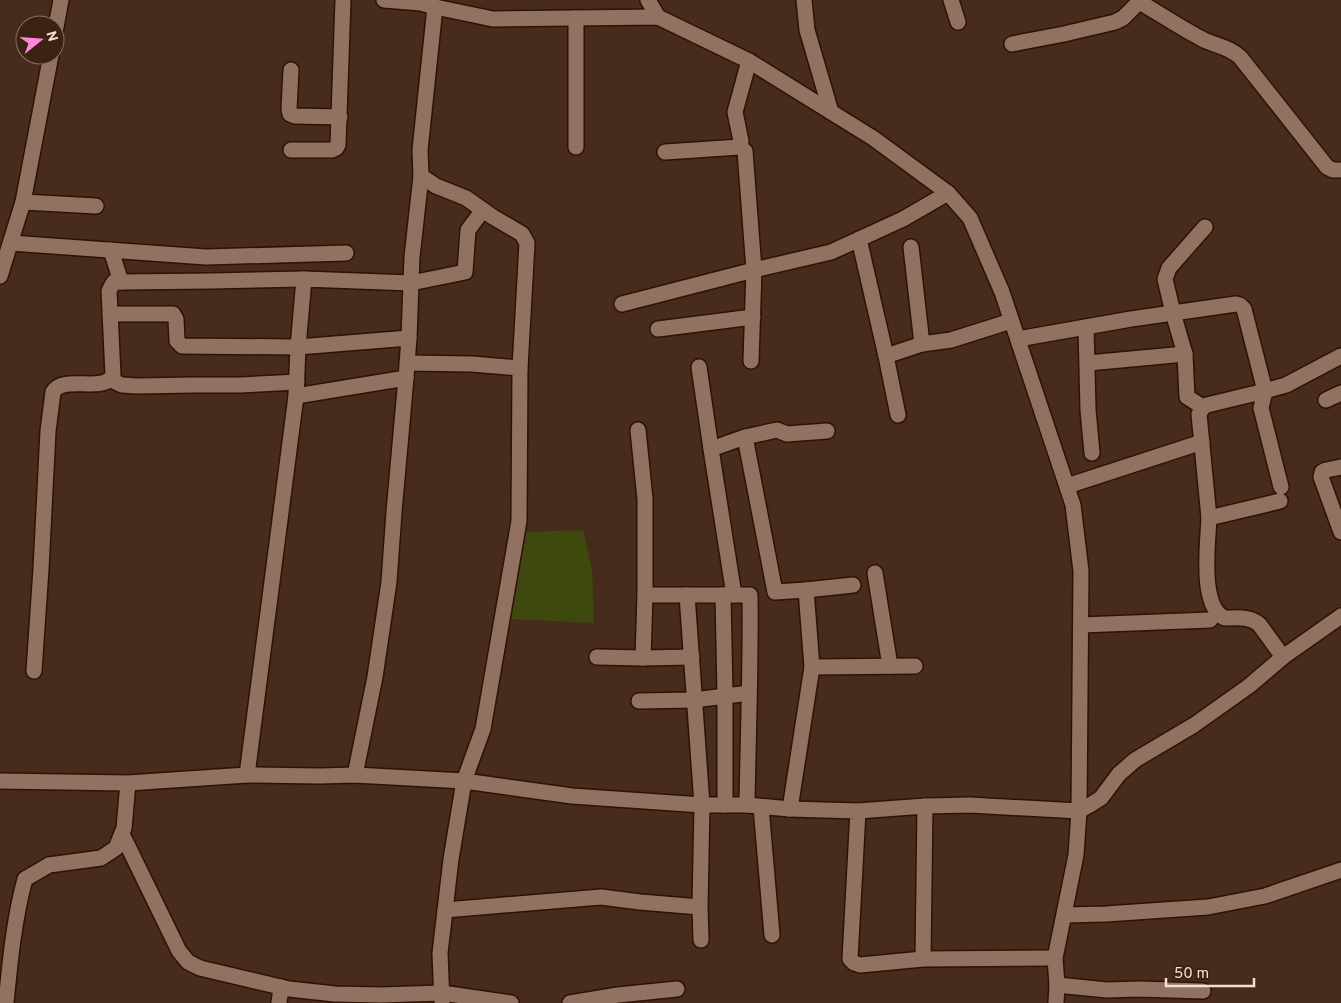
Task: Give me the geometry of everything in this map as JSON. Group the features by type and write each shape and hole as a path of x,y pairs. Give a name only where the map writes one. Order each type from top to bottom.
{"street":[{"path":"58,15 61,0"},
{"path":"291,150 332,150 338,145 343,0"},
{"path":"384,0 426,3 492,19 658,17 749,61 873,138 948,193 970,218 1002,292 1073,505 1081,571 1076,855 1055,958 1056,1003"},
{"path":"648,0 658,17"},
{"path":"804,0 807,30 831,112"},
{"path":"951,0 958,22"},
{"path":"1012,44 1115,22 1144,2 1206,41 1228,48 1240,57 1326,167 1333,170 1341,170"},
{"path":"355,776 375,677 389,582 409,338 412,257 421,176 420,150 426,3"},
{"path":"576,18 576,147"},
{"path":"740,147 741,141 734,112 749,61"},
{"path":"0,276 8,234 23,202 49,65"},
{"path":"291,70 290,114 295,116 340,117"},
{"path":"665,152 740,147 745,151 754,270 751,361"},
{"path":"421,176 436,186 466,198 522,234 526,242 520,368 519,521 484,729 464,781 451,859 440,953 442,998"},
{"path":"622,304 831,252 903,219 948,193"},
{"path":"23,202 96,206"},
{"path":"111,380 113,375 110,291 114,282 210,282 304,279 411,283 465,272 468,230 483,210"},
{"path":"1203,407 1186,397 1185,354 1165,279 1167,272 1205,227"},
{"path":"8,234 111,250 206,257 346,253"},
{"path":"859,240 898,415"},
{"path":"911,247 922,344"},
{"path":"111,250 121,282"},
{"path":"247,775 297,389 298,347 304,279"},
{"path":"1018,339 1173,313 1240,305 1244,309 1265,391 1261,408 1280,494 1209,518"},
{"path":"110,314 173,314 176,320 177,341 182,346 298,347 409,338"},
{"path":"658,329 753,317"},
{"path":"886,356 922,344 951,340 1011,321"},
{"path":"1086,327 1088,410 1092,453"},
{"path":"1088,363 1185,354"},
{"path":"1283,658 1255,620 1222,617 1212,604 1207,570 1209,518 1199,414 1207,404 1286,385 1341,356"},
{"path":"34,672 48,431 53,392 56,388 63,385 100,383 111,380 137,386 240,385 297,389 406,371 472,364 520,368"},
{"path":"699,368 711,449 728,595 725,695 725,805"},
{"path":"1326,400 1341,393"},
{"path":"638,430 645,499 643,658"},
{"path":"711,449 745,437 777,430 787,434 827,431"},
{"path":"745,437 775,592"},
{"path":"1067,486 1202,442"},
{"path":"1341,467 1326,470 1322,472 1321,477 1341,532"},
{"path":"876,573 890,666"},
{"path":"645,595 750,595 853,585"},
{"path":"790,809 812,667 806,590"},
{"path":"687,595 702,805 701,940"},
{"path":"750,595 751,659 749,693 754,806 772,935"},
{"path":"0,781 128,783 247,775 355,776 464,781 572,796 702,805 858,812 925,806 970,805 1078,811 1100,798 1119,774 1135,760 1194,725 1341,616"},
{"path":"1081,626 1210,620"},
{"path":"597,657 692,656"},
{"path":"812,667 915,666"},
{"path":"639,701 694,700 749,693"},
{"path":"6,1003 20,899 25,879 49,865 101,858 116,848 124,828 128,783"},
{"path":"923,959 925,806"},
{"path":"858,812 850,960 854,963 860,965 923,959 1055,958"},
{"path":"122,834 179,951 188,962 200,968 281,987 335,994 511,1003"},
{"path":"1065,915 1208,907 1265,896 1341,870"},
{"path":"445,910 601,897 700,907"},
{"path":"1057,984 1139,996 1203,991"},
{"path":"279,1003 281,987"},
{"path":"570,1003 618,995 677,989"}],"green space":[{"path":"583,530 592,570 594,623 511,619 525,532"}]}
